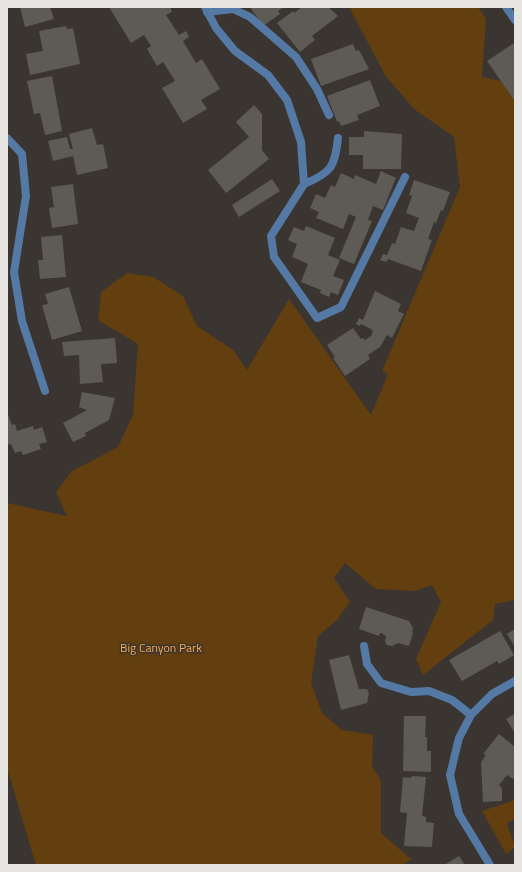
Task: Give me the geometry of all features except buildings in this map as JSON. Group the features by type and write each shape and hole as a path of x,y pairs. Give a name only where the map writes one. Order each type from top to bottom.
{"street":[{"path":"506,7 515,20"},
{"path":"304,184 301,142 287,100 268,74 235,51 216,28 206,9 233,9 250,17 296,57 317,89 329,115"},
{"path":"7,138 22,154 26,196 14,272 22,321 45,391"},
{"path":"338,138 336,159 327,172 304,184 271,236 274,257 317,318 341,307 405,177"},
{"path":"364,646 366,664 381,683 411,692 429,691 452,700 471,715"},
{"path":"490,865 459,814 452,791 450,775 459,738 471,715 492,694 515,681"}],"green space":[{"name":"Big Canyon Park","path":"349,7 478,7 486,19 482,77 515,84 515,600 495,604 493,620 423,675 416,659 441,602 432,585 416,591 376,589 345,563 334,578 350,602 337,620 318,636 311,683 322,713 342,730 373,735 372,766 381,781 381,833 412,860 404,863 406,865 36,865 7,768 7,503 67,516 56,492 72,471 118,447 133,415 138,344 98,320 101,292 127,273 153,277 183,296 197,326 233,350 247,370 289,299 371,415 388,374 382,371 460,187 454,137 414,109 385,75"},
{"path":"515,800 515,819 507,823 515,847 506,854 482,811"}]}
